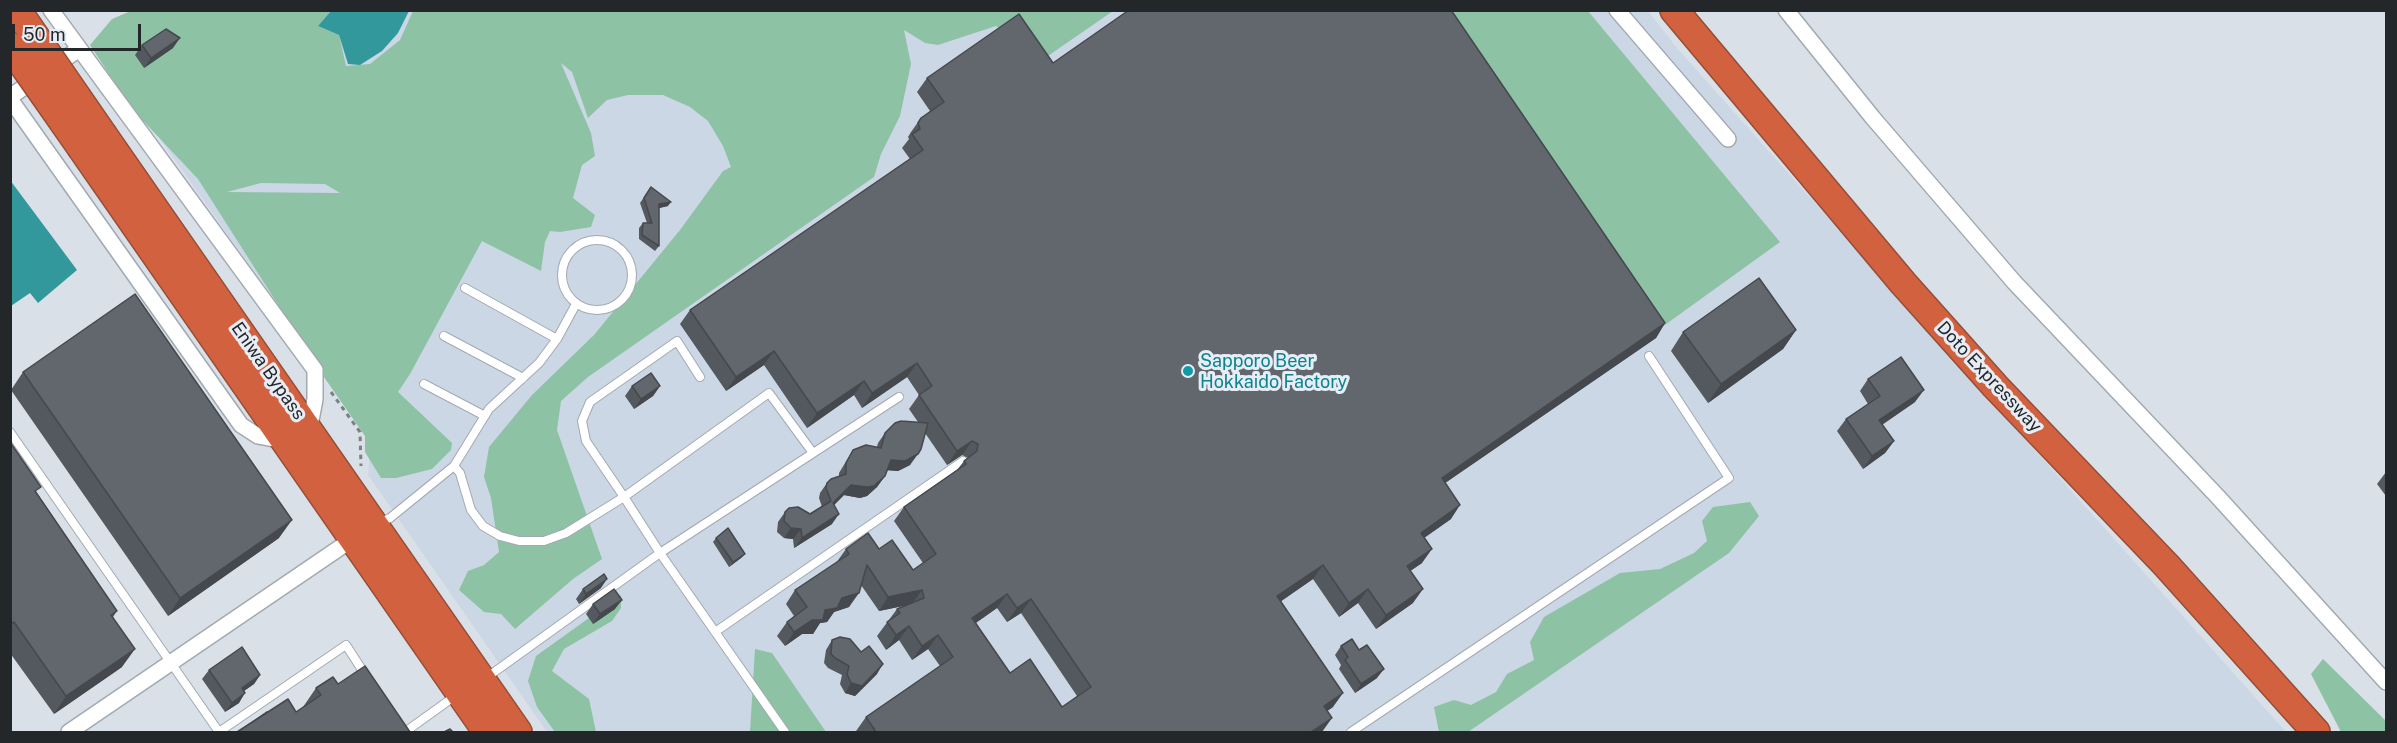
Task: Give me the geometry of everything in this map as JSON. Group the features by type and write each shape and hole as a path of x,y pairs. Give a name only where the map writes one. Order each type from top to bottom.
{"highway":[{"name":"Eniwa Bypass","path":"17,10 93,143 471,687 518,732"},
{"name":"Doto Expressway","path":"1674,10 1902,283 1995,386 2167,566 2316,732"},
{"name":"Eniwa Bypass","path":"10,45 93,143"},
{"name":"Eniwa Bypass","path":"471,687 487,732"}],"street":[{"path":"51,10 315,370 315,399 298,436 258,436 241,425 10,98 79,49"},
{"path":"1617,10 1728,139"},
{"path":"1786,10 1873,118 2014,282 2218,497 2386,682"},
{"path":"69,732 364,532"}],"lane":[{"path":"597,239 618,246 626,255 631,266 632,279 621,300 611,307 599,310 587,309 576,304 563,286 561,275 568,254 576,246 597,239"},
{"path":"465,288 557,339"},
{"path":"364,532 390,518 454,466 489,409 539,363 557,339 576,304"},
{"path":"444,336 523,378"},
{"path":"700,377 677,341 590,402 582,421 586,441 660,553 785,732"},
{"path":"1351,732 1729,478 1649,356"},
{"path":"424,384 484,416"},
{"path":"454,466 460,473 471,510 483,526 500,536 519,541 544,541 566,533 624,497 769,393 813,453"},
{"path":"398,723 405,732 660,553 899,397"},
{"path":"10,432 219,732 346,645 372,684"},
{"path":"716,633 963,461"}],"shaded area":[{"path":"145,10 1648,11 1677,48 2286,732 547,732 368,475 371,437 95,47"}],"green space":[{"path":"133,10 331,11 318,26 339,35 346,66 370,64 400,40 413,11 1113,11 1045,58 996,26 938,45 925,43 904,30 911,64 900,116 881,154 874,177 588,377 561,401 557,430 602,559 573,579 515,629 501,614 484,612 459,590 468,571 484,565 499,552 491,498 484,477 489,447 532,395 594,335 680,230 723,171 731,167 723,146 708,121 690,107 663,95 628,95 607,100 588,118 572,72 561,63 591,133 595,156 582,165 573,198 595,215 591,227 560,232 550,231 545,242 541,271 482,241 398,392 452,443 451,450 432,469 396,478 381,478 365,452 365,436 326,380 198,179 131,108 90,45 112,19","holes":["261,183 325,184 340,193 227,192"]},
{"path":"1442,11 1588,11 1780,242 1662,327"},
{"path":"1750,502 1759,516 1729,553 1468,732 1439,732 1434,707 1454,700 1471,705 1496,692 1507,674 1534,660 1530,642 1544,617 1620,573 1660,569 1694,553 1707,541 1702,521 1713,507"},
{"path":"621,595 621,608 612,621 564,649 552,671 589,699 596,732 555,732 537,707 528,681 536,656"},
{"path":"755,649 772,653 826,732 750,732"},
{"path":"2323,659 2386,721 2386,732 2341,732 2311,674"}],"water":[{"path":"331,11 409,11 398,33 382,51 360,65 348,64 339,35 318,26"},
{"path":"10,180 77,270 38,303 30,293 11,306"}],"building":[{"name":"Sapporo Beer Hokkaido Factory","path":"1129,10 1451,10 1665,323 1442,478 1460,505 1421,533 1432,549 1407,566 1423,589 1386,615 1368,589 1349,603 1323,565 1277,596 1343,693 1324,706 1332,718 1311,732 876,732 866,717 953,657 938,635 922,646 909,626 896,635 887,622 900,613 897,609 924,598 922,590 888,597 867,565 859,593 842,598 837,608 825,610 823,620 812,620 794,632 787,622 807,607 795,590 849,554 846,549 868,533 879,549 892,540 913,570 936,554 904,507 966,464 964,461 977,451 978,444 972,441 957,451 919,395 932,386 917,363 872,393 864,381 817,413 774,351 736,377 690,310 923,150 912,134 920,129 918,123 921,118 944,102 927,78 1019,14 1053,63","holes":["1007,594 1017,608 1031,599 1091,687 1062,707 1030,659 1010,673 972,618"]},
{"path":"166,29 180,38 151,58 142,45"},
{"path":"651,187 671,202 659,204 659,246 642,235 643,223 652,223 644,198"},
{"path":"1759,278 1796,330 1721,384 1683,332"},
{"path":"135,294 292,520 180,598 23,372"},
{"path":"1901,357 1924,390 1879,420 1894,441 1872,456 1846,419 1880,396 1868,379"},
{"path":"651,373 660,386 641,399 632,386"},
{"path":"901,421 928,423 918,454 905,461 891,460 885,476 874,486 851,485 833,503 839,514 802,538 801,529 791,528 784,521 785,512 789,508 798,507 810,514 831,501 826,488 827,483 831,479 846,474 846,463 853,450 866,445 881,448 885,433 895,423"},
{"path":"10,442 41,487 35,491 117,611 111,615 135,649 66,696 14,622 10,624"},
{"path":"728,528 745,554 733,562 716,538"},
{"path":"604,574 607,579 586,594 583,589"},
{"path":"614,589 622,600 600,614 593,604"},
{"path":"840,637 850,639 861,652 869,646 883,664 862,686 851,683 847,674 849,666 831,654 832,640"},
{"path":"1352,639 1359,650 1367,645 1384,669 1361,684 1345,660 1348,657 1341,646"},
{"path":"242,647 260,675 242,688 245,693 232,703 209,670"},
{"path":"365,666 410,732 237,732 288,699 296,712 321,695 316,688 333,677 338,684"}],"place":[{"name":"Sapporo Beer Hokkaido Factory","path":"1188,371"}]}
